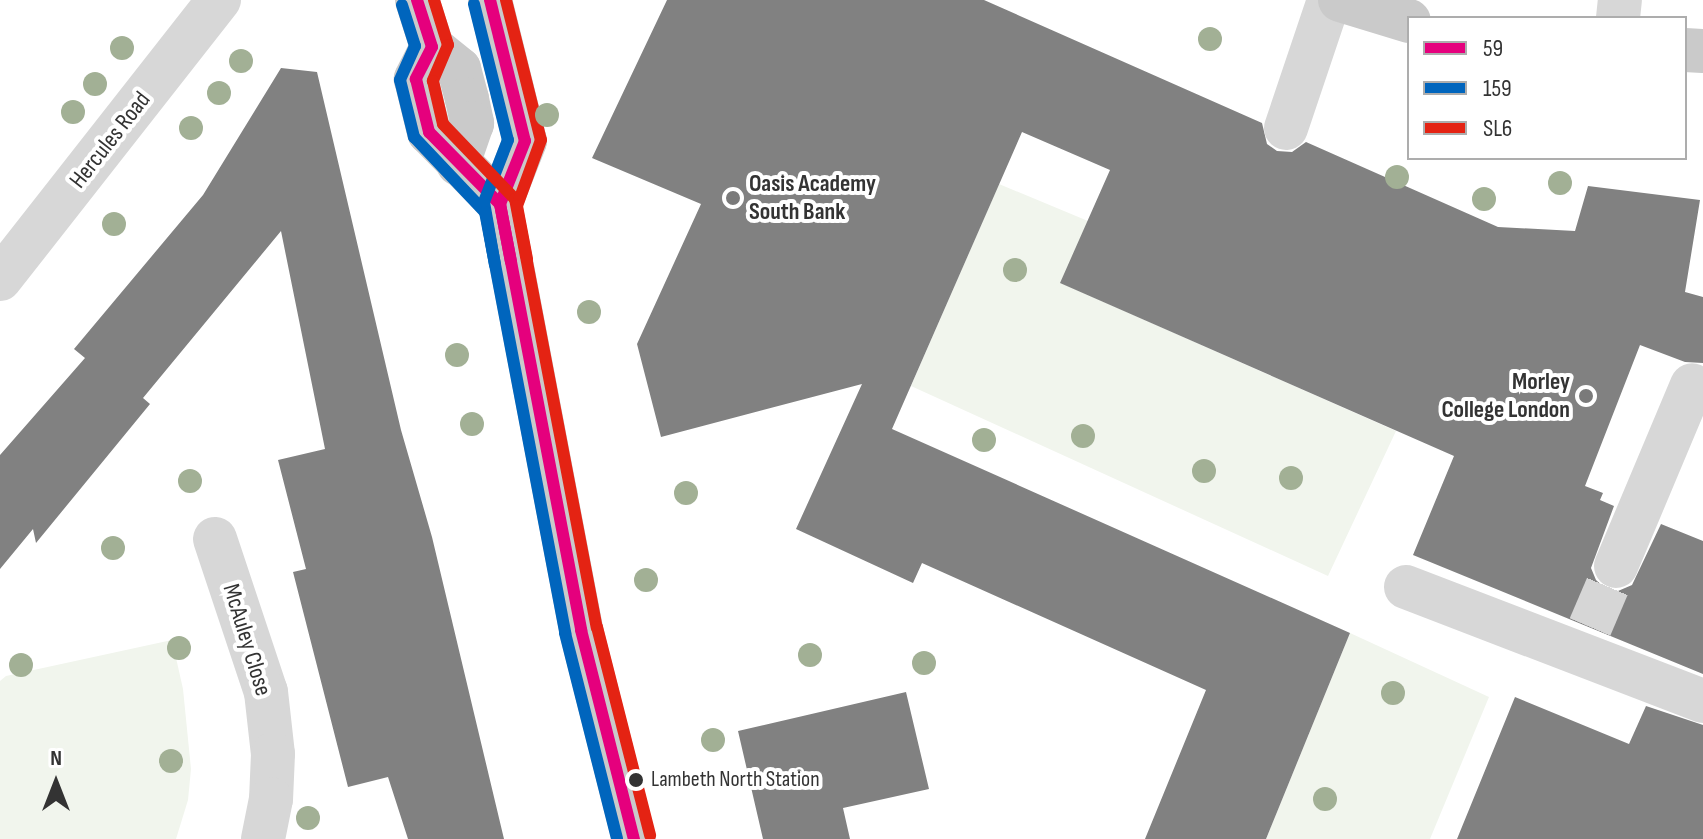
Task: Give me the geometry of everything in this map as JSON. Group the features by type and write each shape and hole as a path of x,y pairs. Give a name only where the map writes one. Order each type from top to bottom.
{"main road":[{"path":"417,0 432,47 416,79 429,132 500,204"},
{"path":"490,0 525,141 500,204 581,630 634,839"},
{"path":"1340,0 1407,20"}],"street":[{"name":"Hercules Road","path":"0,279 219,0"},
{"path":"1286,128 1329,0"},
{"path":"1616,566 1692,385"},
{"name":"McAuley Close","path":"215,539 266,692 273,754 271,799 263,839"},
{"path":"1406,587 1585,640 1703,701"}],"shaded area":[{"path":"999,184 1088,221 1061,283 1396,431 1328,576 911,386"},
{"path":"1350,633 1489,697 1430,839 1266,839"},
{"path":"172,640 183,689 191,769 188,800 176,839 0,839 0,681 6,676"}],"building":[{"path":"667,0 984,0 1262,123 1267,144 1277,151 1292,152 1306,142 1498,227 1575,231 1588,186 1700,200 1685,292 1703,297 1703,363 1685,362 1640,345 1585,486 1603,493 1600,500 1614,506 1591,568 1596,580 1606,589 1618,591 1632,585 1661,524 1703,541 1703,674 1413,555 1454,456 1060,283 1110,170 1022,132 892,429 1350,633 1266,839 1145,839 1206,690 922,563 913,583 796,529 862,384 661,437 637,344 701,204 592,158"},
{"path":"281,68 317,72 401,430 432,537 504,839 408,839 388,777 348,787 293,572 306,569 278,460 325,449 281,231 143,398 150,404 36,543 33,529 0,569 0,455 85,358 74,349 203,195"},
{"path":"906,692 929,789 843,808 850,839 763,839 738,731"},
{"path":"1515,697 1629,744 1646,706 1703,725 1703,839 1457,839"}],"tunnel":[{"path":"1590,627 1616,566"}],"transit line":[{"name":"59","path":"417,0 432,47 416,79 429,132 500,204 581,630 634,839"},
{"name":"SL6","path":"434,0 448,45 433,81 443,124 515,199 597,627 650,835"},
{"name":"59","path":"490,0 525,141 500,204 511,262"},
{"name":"SL6","path":"506,0 541,140 517,206 527,259"},
{"name":"159","path":"474,4 508,140 484,202 495,265"},
{"name":"159","path":"402,5 415,46 400,80 414,137 485,212 565,633 617,839"}],"place":[{"name":"Oasis Academy South Bank","path":"733,198"},
{"name":"Morley College London","path":"1586,396"},
{"name":"Lambeth North Station","path":"636,780"}]}
